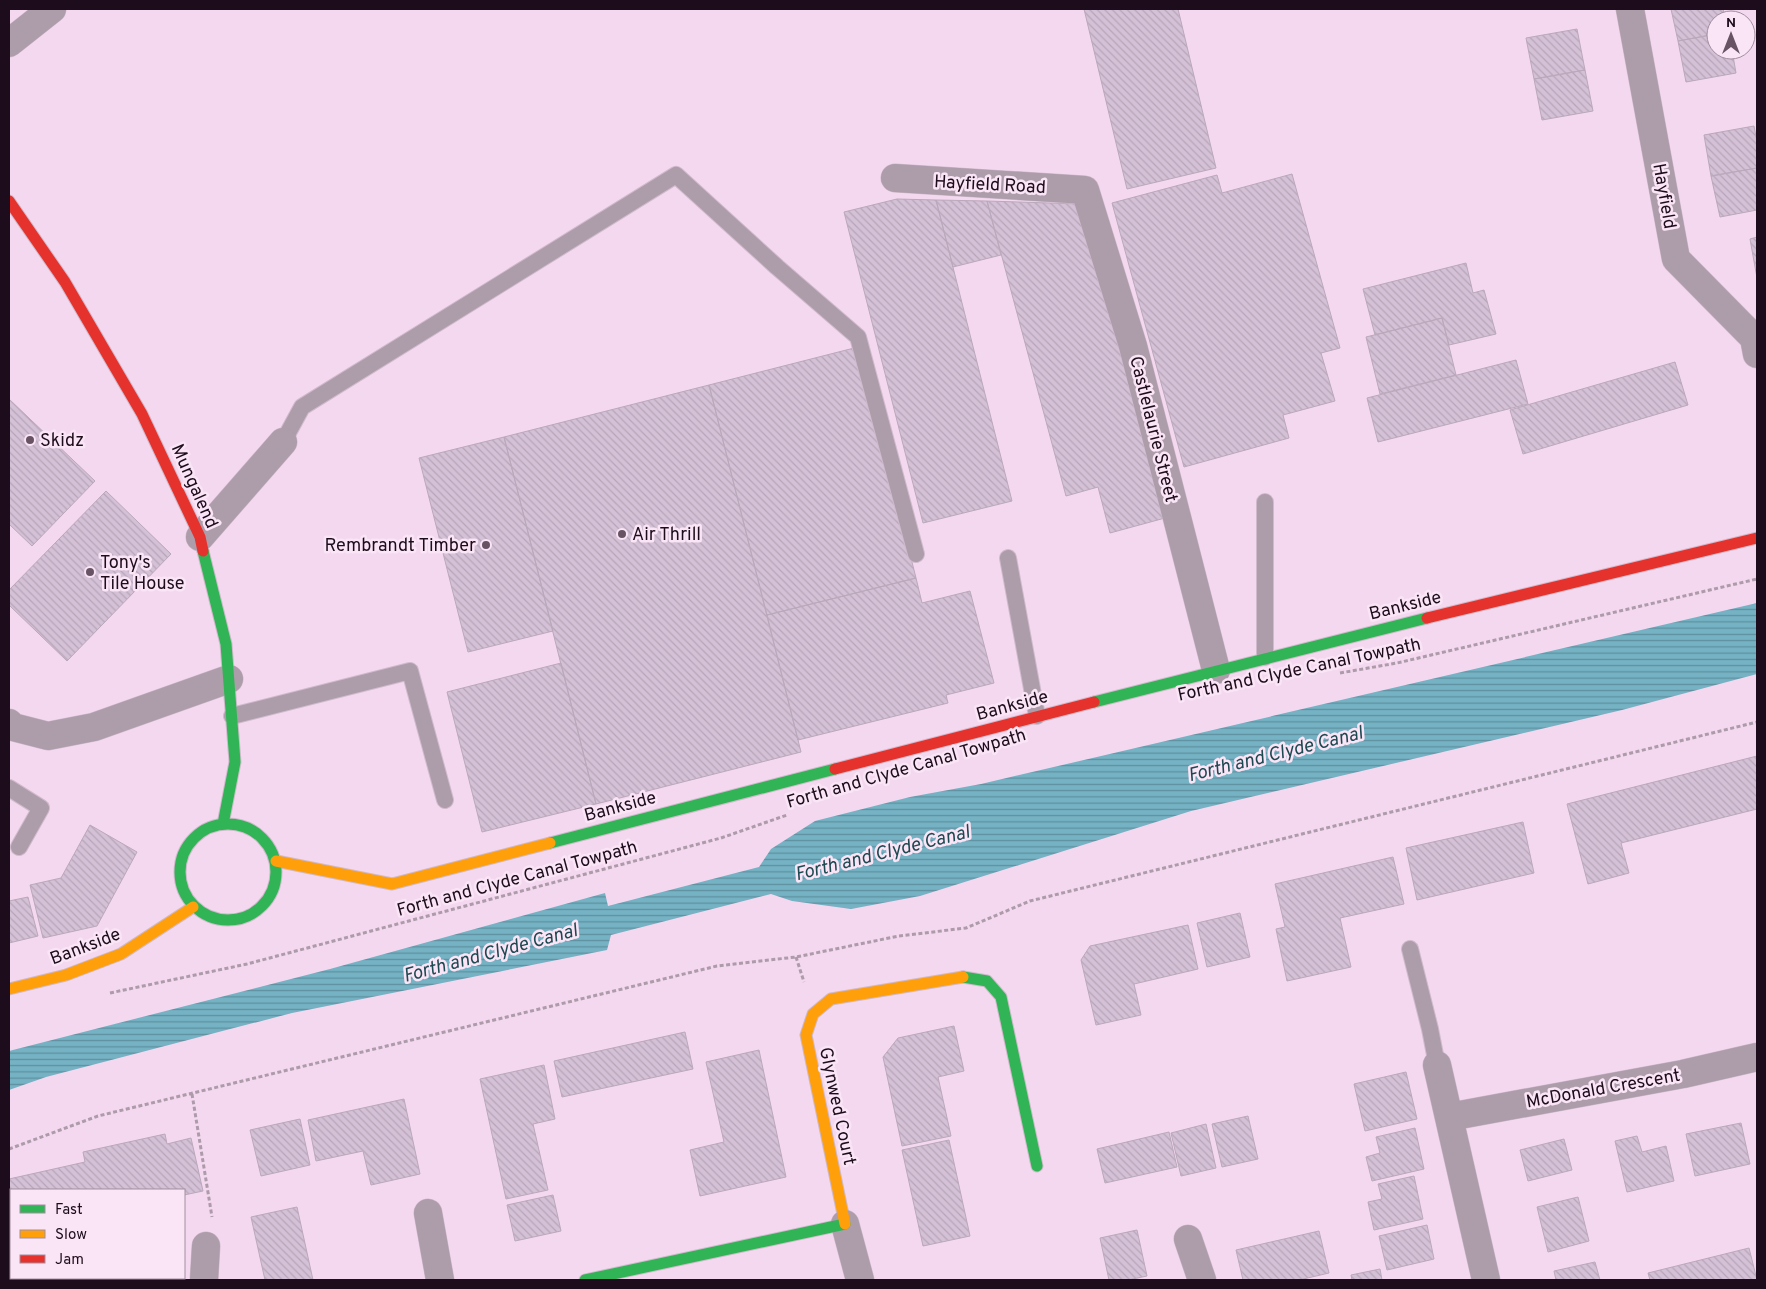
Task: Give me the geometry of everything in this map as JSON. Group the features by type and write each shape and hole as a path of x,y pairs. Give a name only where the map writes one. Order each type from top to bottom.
{"street":[{"path":"9,43 52,9"},
{"name":"Hayfield","path":"1630,9 1676,260 1754,338 1757,354"},
{"name":"Hayfield Road","path":"895,178 1085,190"},
{"name":"Castlelaurie Street","path":"1085,190 1133,346 1216,670"},
{"name":"Mungalend","path":"9,201 66,282 142,414 200,537 226,644 232,716 235,762 223,824"},
{"path":"200,537 283,442"},
{"name":"Bankside","path":"276,861 392,884 1265,657 1757,538"},
{"path":"9,723 13,727 48,736 94,727 229,679"},
{"path":"223,824 240,825 256,832 268,844 276,861 277,878 272,894 256,913 241,920 224,921 207,917 193,907 179,877 181,860 188,844 200,832 223,824"},
{"name":"Bankside","path":"9,989 66,975 121,954 193,907"},
{"name":"Glynwed Court","path":"845,1224 806,1035 813,1014 831,999 966,976 987,981 1001,997 1037,1166"},
{"name":"McDonald Crescent","path":"1449,1117 1683,1074 1757,1057"},
{"path":"1437,1065 1486,1280"},
{"path":"428,1213 440,1280"},
{"path":"585,1280 845,1224 860,1280"},
{"path":"1188,1239 1202,1280"},
{"path":"203,1280 206,1246"}],"lane":[{"path":"283,442 302,407 676,175 777,268 858,337 916,554"},
{"path":"1265,502 1265,657"},
{"path":"1008,558 1038,716"},
{"path":"232,716 410,671 445,800"},
{"path":"9,788 41,808 19,847"},
{"path":"1410,949 1437,1065"}],"path":[{"name":"Forth and Clyde Canal Towpath","path":"1331,675 1397,663 1757,579"},
{"path":"9,1149 98,1116 717,966 796,957 899,936 966,928 1030,901 1757,722"},
{"name":"Forth and Clyde Canal Towpath","path":"104,994 246,964 721,838 794,813"},
{"path":"192,1094 214,1232 206,1246"}],"water":[{"name":"Forth and Clyde Canal","path":"1757,603 1757,674 1622,710 1191,811 920,896 851,909 792,901 771,894 611,935 607,950 292,1013 46,1077 9,1090 9,1051 330,969 605,893 608,906 759,867 771,849 815,821 910,797 981,784"}],"building":[{"path":"1084,9 1178,9 1216,168 1127,189"},
{"path":"1671,9 1723,9 1706,10 1706,36 1678,41"},
{"path":"1577,29 1585,70 1534,79 1526,38"},
{"path":"1706,36 1706,60 1734,60 1736,73 1686,82 1678,41"},
{"path":"1585,70 1593,111 1542,120 1534,79"},
{"path":"1754,126 1757,142 1757,168 1711,176 1704,135"},
{"path":"1757,168 1757,210 1720,217 1711,176"},
{"path":"1292,174 1340,348 1321,353 1335,401 1283,415 1289,438 1184,467 1112,203 1217,175 1222,193"},
{"path":"897,199 936,200 1012,501 923,523 844,212"},
{"path":"936,200 987,201 1001,255 953,267"},
{"path":"987,201 1081,204 1165,518 1110,533 1098,487 1066,496"},
{"path":"1757,237 1757,278 1750,239"},
{"path":"1466,263 1473,293 1484,290 1496,334 1449,345 1442,318 1375,335 1363,289"},
{"path":"1442,318 1456,375 1380,394 1366,337"},
{"path":"858,347 916,578 767,615 709,385"},
{"path":"1516,360 1528,404 1378,442 1367,398"},
{"path":"1675,362 1688,405 1523,454 1510,410"},
{"path":"709,385 801,752 596,804 504,437"},
{"name":"Skidz","path":"9,399 95,481 32,546 9,524"},
{"name":"Rembrandt Timber","path":"504,437 553,631 468,652 419,458"},
{"name":"Tony's Tile House","path":"106,491 171,554 67,661 9,605 9,590"},
{"path":"916,578 922,603 970,591 994,683 946,695 948,703 798,740 767,615"},
{"path":"561,663 596,804 482,832 447,692"},
{"path":"1757,756 1757,809 1621,843 1629,873 1588,884 1567,804"},
{"path":"1523,822 1534,873 1417,900 1406,848"},
{"path":"90,825 137,852 97,926 43,938 30,885 61,878"},
{"path":"1393,857 1404,904 1340,918 1351,967 1287,981 1276,929 1285,927 1275,884"},
{"path":"28,897 38,936 9,943 9,901"},
{"path":"1240,913 1250,957 1207,967 1197,923"},
{"path":"1188,925 1198,969 1134,984 1141,1015 1096,1025 1081,960 1090,946"},
{"path":"954,1026 964,1071 938,1077 951,1136 902,1146 883,1057 898,1038"},
{"path":"685,1032 693,1069 562,1097 554,1061"},
{"path":"759,1050 786,1177 700,1196 690,1150 724,1142 706,1062"},
{"path":"544,1065 555,1119 533,1124 548,1190 506,1199 480,1079"},
{"path":"1406,1072 1417,1119 1365,1131 1354,1084"},
{"path":"404,1099 420,1174 371,1185 363,1151 316,1161 308,1120"},
{"path":"1248,1116 1258,1159 1222,1167 1212,1124"},
{"path":"300,1119 310,1165 261,1176 250,1130"},
{"path":"1741,1123 1750,1164 1695,1176 1686,1134"},
{"path":"1206,1124 1216,1168 1181,1176 1171,1133"},
{"path":"1415,1128 1424,1169 1372,1181 1366,1157 1380,1153 1376,1137"},
{"path":"1169,1132 1177,1167 1105,1183 1097,1149"},
{"path":"165,1134 167,1144 191,1138 203,1191 185,1195 185,1189 10,1189 9,1235 9,1179 85,1162 83,1152"},
{"path":"1637,1136 1642,1152 1666,1146 1674,1181 1627,1192 1615,1141"},
{"path":"1564,1139 1572,1170 1528,1181 1520,1150"},
{"path":"949,1140 970,1236 923,1246 902,1150"},
{"path":"1414,1176 1423,1219 1374,1230 1368,1202 1382,1199 1378,1184"},
{"path":"553,1195 561,1231 515,1241 507,1205"},
{"path":"1578,1197 1589,1241 1548,1252 1537,1207"},
{"path":"297,1207 313,1280 265,1280 251,1217"},
{"path":"1427,1225 1434,1259 1387,1270 1379,1236"},
{"path":"1137,1230 1147,1276 1128,1280 1109,1280 1100,1238"},
{"path":"1319,1231 1329,1273 1299,1280 1243,1280 1236,1250"},
{"path":"1749,1248 1757,1280 1650,1280 1648,1273"},
{"path":"1595,1262 1600,1280 1556,1280 1554,1271"},
{"path":"1380,1269 1382,1280 1352,1280 1351,1275"}],"traffic: fast":[{"path":"203,551 226,644 235,762 223,824"},
{"path":"1094,702 1427,618"},
{"path":"550,843 835,769"},
{"path":"228,824 246,827 262,838 273,854 276,872 273,890 262,906 246,917 228,920 210,917 194,906 183,890 180,872 183,854 194,838 210,827 228,824"},
{"path":"963,977 987,981 1001,997 1037,1166"},
{"path":"585,1280 845,1224"}],"traffic: slow":[{"path":"276,861 392,884 550,843"},
{"path":"9,989 66,975 121,954 193,907"},
{"path":"845,1224 806,1035 813,1014 831,999 963,977"}],"traffic: jam":[{"path":"9,201 65,282 142,414 200,537 203,551"},
{"path":"1427,618 1757,538"},
{"path":"835,769 1094,702"}],"place":[{"name":"Skidz","path":"30,440"},
{"name":"Air Thrill","path":"622,534"},
{"name":"Rembrandt Timber","path":"486,545"},
{"name":"Tony's Tile House","path":"90,572"}]}
